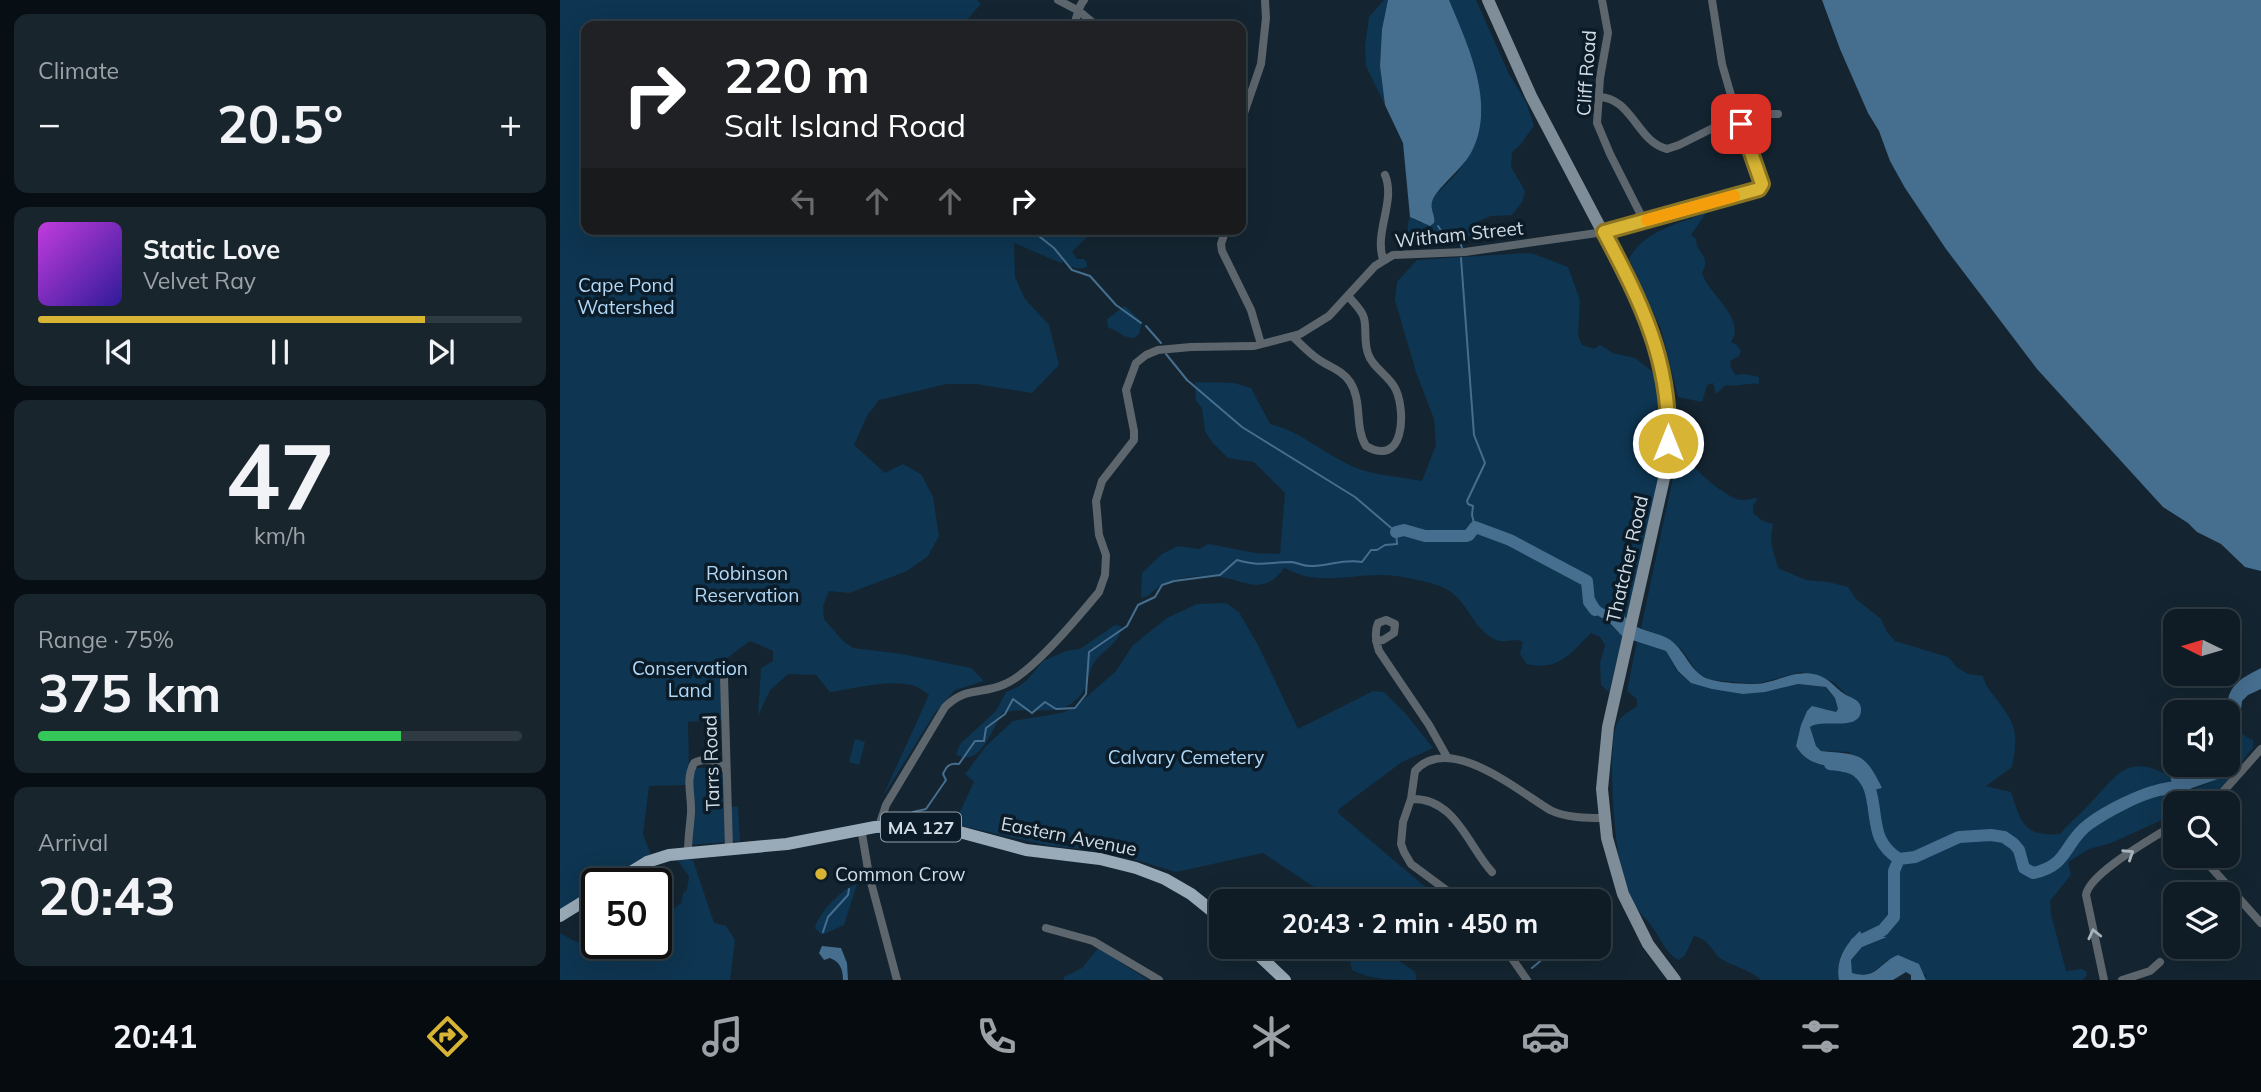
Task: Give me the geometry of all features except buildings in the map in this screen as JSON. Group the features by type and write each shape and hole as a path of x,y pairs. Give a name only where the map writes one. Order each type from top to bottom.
{"main road":[{"name":"Thatcher Road","path":"1488,0 1531,96 1647,319 1662,369 1668,410 1665,474 1604,754 1604,818 1615,873 1631,914 1648,944 1675,980"},
{"name":"Eastern Avenue","path":"639,868 659,857 688,852 787,844 861,828 915,826 942,829 1026,850 1118,863 1165,879 1209,909"},
{"path":"560,916 581,903"},
{"path":"1263,959 1285,980"}],"street":[{"path":"1058,0 1091,21"},
{"path":"1075,21 1078,7 1084,0"},
{"path":"1246,108 1261,64 1266,18 1265,0"},
{"name":"Cliff Road","path":"1602,0 1608,33 1598,97 1597,123 1644,221"},
{"path":"1712,0 1718,46 1739,120"},
{"path":"1598,97 1608,97 1617,103 1629,113 1650,141 1667,149 1739,120 1778,114"},
{"name":"Witham Street","path":"879,826 886,805 945,707 956,696 1006,684 1025,672 1099,592 1105,575 1106,555 1099,535 1096,501 1102,481 1134,440 1135,431 1126,390 1136,363 1158,350 1261,344 1293,337 1329,316 1383,259 1393,255 1465,252 1604,232 1759,189 1762,184 1739,120"},
{"path":"1383,259 1380,248 1388,187 1385,175"},
{"path":"1224,235 1222,251 1251,310 1261,344"},
{"path":"1293,337 1320,361 1350,382 1359,407 1360,431 1366,446 1380,451 1395,445 1402,423 1396,388 1370,360 1364,317 1348,296"},
{"path":"1376,641 1382,657 1429,725 1447,757"},
{"name":"Tarrs Road","path":"724,677 729,849"},
{"path":"2224,791 2261,749"},
{"path":"1445,889 1411,864 1401,844 1403,822 1411,799 1415,771 1425,762 1447,757 1474,765 1559,813 1584,818 1604,818"},
{"path":"688,852 690,770 694,763 705,759 713,760 726,770"},
{"path":"1411,799 1427,800 1457,820 1492,872"},
{"path":"861,828 869,875 897,980"},
{"path":"2104,980 2086,895 2087,888 2103,872 2163,833"},
{"path":"2212,868 2261,923"},
{"path":"1046,928 1093,941 1159,980"},
{"path":"1512,959 1524,976"},
{"path":"2122,980 2150,971 2160,962"}],"green space":[{"path":"560,0 977,0 981,4 966,21 581,21 581,235 1089,235 1072,252 1077,259 1084,259 1087,263 1084,268 1072,267 1065,260 1061,263 1014,243 1015,277 1025,299 1049,325 1059,365 1032,393 976,384 947,384 879,400 867,416 854,445 885,473 903,464 921,474 933,497 939,536 928,556 907,571 849,593 829,591 823,606 824,619 842,640 853,648 902,654 971,668 984,681 955,690 935,713 882,798 929,695 915,686 896,683 830,692 816,675 788,674 770,690 758,716 761,668 773,661 773,651 750,641 727,658 729,719 688,722 689,768 730,768 731,807 738,806 740,841 689,845 688,785 649,786 643,834 651,855 627,868 581,868 581,895 560,910"},
{"path":"1384,0 1388,0 1382,29 1380,66 1385,105 1366,66 1365,46 1369,17"},
{"path":"1449,0 1476,0 1509,74 1526,102 1534,126 1512,152 1511,167 1525,191 1522,202 1512,215 1491,216 1479,221 1474,233 1465,240 1441,245 1409,238 1409,220 1410,217 1421,223 1435,217 1431,208 1432,199 1457,173 1472,151 1482,112 1474,69"},
{"path":"1706,213 1691,235 1696,239 1704,258 1705,267 1702,273 1734,324 1735,333 1731,342 1741,351 1739,356 1730,361 1731,368 1736,375 1759,377 1759,384 1726,385 1716,394 1713,383 1707,385 1702,402 1678,397 1661,329 1629,259 1643,241 1653,235"},
{"path":"1526,253 1568,267 1580,300 1578,336 1582,345 1594,349 1600,345 1613,353 1635,358 1652,371 1657,382 1663,435 1660,472 1627,620 1599,607 1588,610 1609,622 1623,637 1609,692 1601,685 1600,663 1605,645 1600,637 1591,633 1564,659 1556,663 1538,666 1527,664 1520,654 1523,642 1492,638 1445,588 1410,578 1367,575 1319,578 1303,576 1284,568 1276,578 1260,585 1211,576 1180,578 1141,598 1142,573 1162,554 1178,546 1199,549 1209,544 1255,553 1280,554 1285,493 1254,462 1228,458 1212,442 1205,431 1202,408 1196,401 1195,382 1234,383 1251,388 1270,424 1294,433 1362,470 1422,481 1436,445 1434,419 1416,372 1395,300 1397,282 1417,260"},
{"path":"1125,306 1142,322 1139,334 1134,338 1108,328 1107,319"},
{"path":"1679,442 1696,469 1720,490 1740,500 1758,498 1753,506 1753,513 1763,521 1773,524 1773,551 1778,568 1806,580 1848,587 1856,599 1881,619 1895,641 1948,657 1968,674 1983,676 1988,689 2009,717 2015,738 2012,767 1986,786 2011,792 2021,819 2031,830 2060,834 2112,780 2127,769 2145,767 2163,773 2163,777 2170,777 2174,791 2163,791 2163,819 2111,843 2089,849 2068,862 2071,875 2050,901 2066,971 2082,969 2087,972 2086,977 2082,980 1926,980 1926,975 1887,960 1872,973 1852,973 1851,960 1862,947 1883,939 1873,936 1864,938 1861,934 1842,953 1838,965 1839,980 1761,980 1720,958 1704,941 1694,936 1685,955 1679,960 1667,950 1633,902 1621,867 1616,832 1612,750 1617,723 1637,706 1637,699 1627,691 1637,641 1666,651 1677,671 1691,683 1765,692 1798,684 1825,687 1835,698 1838,709 1836,713 1826,709 1807,711 1796,746 1808,760 1825,766 1861,771 1870,791 1882,788 1849,752 1821,751 1816,746 1810,727 1815,723 1851,723 1848,696 1833,682 1801,672 1756,684 1711,680 1698,673 1681,649 1657,634 1641,628 1678,454 1676,446"},
{"name":"Calvary Cemetery","path":"1226,603 1239,612 1298,729 1373,691 1384,692 1406,714 1433,748 1402,762 1339,809 1338,813 1428,889 1317,889 1263,853 1176,872 1113,853 1045,845 954,824 974,782 965,774 986,746 1013,721 1061,713 1074,708 1116,671 1133,645 1167,618 1197,604"},
{"path":"1115,625 1121,626 1118,637 1096,660 1083,692 1072,703 1053,710 1002,713 978,752 971,757 956,754 961,743 996,711 1006,692 1027,680 1043,661 1066,651 1080,649"},
{"path":"2240,733 2253,740 2253,748 2240,765"},
{"path":"855,739 865,742 859,765 849,762"},
{"path":"2218,777 2231,777 2220,791 2186,791"},
{"path":"677,860 693,860 714,923 726,926 735,940 730,980 560,980 560,933 581,944 581,959 672,959 672,910 681,903 689,876"},
{"path":"857,884 844,925 822,935 815,928 821,916 838,896"},
{"path":"1098,948 1148,980 1064,980 1064,977 1082,968"},
{"path":"1350,959 1396,959 1414,971 1416,980 1375,978 1352,970"}],"shaded area":[{"path":"1388,0 1449,0 1477,75 1481,114 1479,133 1463,164 1434,197 1434,223 1430,226 1410,217 1403,143 1385,105 1380,66 1382,29"},
{"path":"1822,0 2261,0 2261,571 2245,567 2221,544 2197,532 2163,507 2037,369 1946,249 1905,188 1868,113"},
{"path":"1588,597 1595,598 1603,609 1620,613 1637,627 1673,642 1698,673 1712,680 1755,684 1810,673 1827,680 1858,701 1861,711 1854,721 1810,727 1816,746 1821,751 1859,757 1870,767 1882,788 1870,791 1861,771 1825,766 1809,760 1796,746 1801,725 1812,706 1836,712 1838,709 1835,698 1826,687 1798,684 1743,694 1691,683 1678,671 1666,651 1623,637 1609,622 1588,610"},
{"path":"2261,668 2261,689 2242,701 2240,720 2240,700 2228,700 2229,695 2234,686 2240,686 2240,680"},
{"path":"2170,777 2219,777 2184,791 2174,791"},
{"path":"1860,931 1864,938 1887,937 1862,947 1851,960 1852,973 1861,975 1873,972 1898,955 1919,964 1926,980 1911,980 1911,975 1906,972 1893,980 1839,980 1839,965 1843,952"},
{"path":"822,946 841,948 847,963 848,980 843,980 839,964 830,958 824,960 819,953"}],"waterway":[{"path":"1438,226 1444,235 1453,240 1459,239 1462,248"},
{"path":"1038,235 1054,248 1072,270 1090,276 1116,305 1141,323"},
{"path":"1461,258 1474,435 1485,463 1467,501 1473,506 1475,527"},
{"path":"1146,326 1161,343"},
{"path":"913,812 926,809 946,780 943,774 946,768 951,764 959,764 975,741 984,741 986,728 1005,714 1013,699 1032,713 1045,702 1056,709 1075,708 1086,694 1089,652 1127,626 1138,605 1155,597 1162,585 1220,575 1237,560 1259,564 1292,562 1310,566 1362,562 1371,550 1397,544 1396,532 1355,497 1242,427 1187,380 1166,354"},
{"path":"1396,532 1404,530 1425,536 1466,536 1475,527 1510,540 1587,581 1589,602 1595,610"},
{"path":"1830,764 1851,768 1864,777 1871,794 1880,838 1888,850 1899,859 1915,857 1959,837 1991,835 2004,837 2014,844 2019,850 2024,868 2033,873 2053,865 2081,831 2105,814 2151,792 2186,785"},
{"path":"1856,943 1883,930 1894,917 1894,871 1899,859"},
{"path":"823,932 828,917 848,895 849,889"},
{"path":"1532,968 1543,959"}],"slow traffic":[{"path":"1647,220 1734,196"}],"place":[{"name":"Common Crow","path":"821,874"}],"route":[{"path":"1668,443 1666,393 1656,344 1630,281 1604,232 1759,189 1762,184 1741,124"}],"park label":[{"name":"Cape Pond Watershed","path":"626,296"},
{"name":"Robinson Reservation","path":"747,584"},
{"name":"Conservation Land","path":"690,679"}]}
